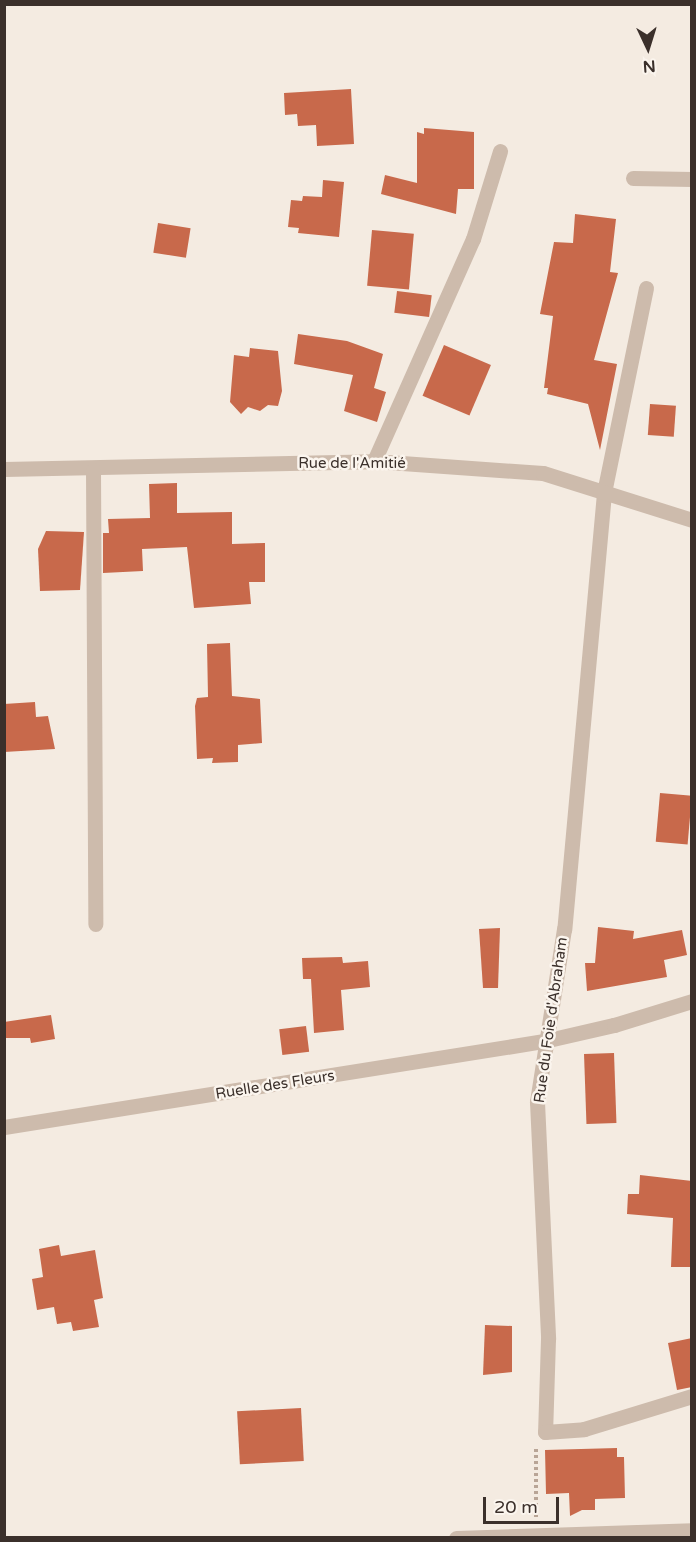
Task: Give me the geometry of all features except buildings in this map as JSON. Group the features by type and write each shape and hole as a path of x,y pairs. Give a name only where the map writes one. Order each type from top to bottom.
{"street":[{"path":"374,460 473,239 500,151"},
{"path":"633,178 692,179"},
{"name":"Rue du Foie d'Abraham","path":"545,1432 548,1339 537,1102 544,1041 564,929 604,493 646,288"},
{"name":"Rue de l'Amitié","path":"4,469 93,470 374,460 543,473 692,520"},
{"path":"93,470 95,924"},
{"name":"Ruelle des Fleurs","path":"4,1127 544,1041 614,1025 692,1001"},
{"path":"545,1432 584,1429 692,1396"},
{"path":"456,1538 536,1533 692,1530"}],"path":[{"path":"536,1533 536,1434 545,1432"}]}
